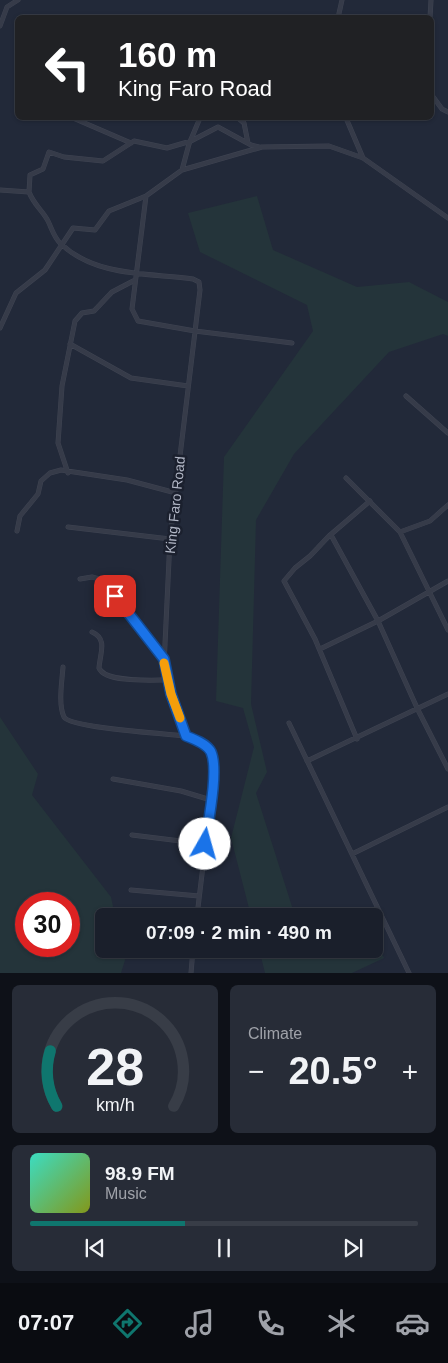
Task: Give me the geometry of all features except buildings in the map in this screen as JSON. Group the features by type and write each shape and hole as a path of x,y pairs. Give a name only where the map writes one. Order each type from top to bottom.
{"street":[{"path":"0,26 7,7 18,0"},
{"path":"339,15 342,0"},
{"path":"430,15 431,0"},
{"path":"434,98 448,112"},
{"path":"78,120 131,143"},
{"path":"182,170 199,120"},
{"path":"240,120 244,123 248,143"},
{"path":"347,120 363,158"},
{"path":"0,190 29,192 30,176 43,169 49,152 64,157 103,161 134,141 167,148 191,141 218,127 248,143 262,147"},
{"path":"0,328 16,293 45,270 72,228 95,230 109,211 146,196 182,170 262,147 328,146 363,158 448,218"},
{"name":"King Faro Road","path":"29,192 34,204 48,219 52,233 62,245 90,262 136,274 193,279 199,282 200,290 170,539 164,659 167,680 186,736"},
{"path":"146,196 132,309 138,321 195,331 292,343"},
{"path":"68,473 58,442 62,386 75,320 82,313 94,311 112,292 135,280"},
{"path":"70,344 131,378 188,386"},
{"path":"406,396 448,433"},
{"path":"18,531 18,521 38,494 41,481 50,473 61,470 68,473 127,480 176,493"},
{"path":"346,478 400,532 448,630"},
{"path":"357,739 320,649 297,602 284,581 370,500"},
{"path":"400,532 430,521 448,505"},
{"path":"68,527 170,539"},
{"path":"331,535 378,621 418,710 448,769"},
{"path":"80,579 92,577 103,580 164,659"},
{"path":"320,649 378,621 448,581"},
{"path":"92,632 100,636 102,641 98,668 105,676 139,681 167,680"},
{"path":"63,668 60,689 64,718 68,722 186,736 202,743 211,750 215,765 198,908"},
{"path":"307,760 357,739 448,694"},
{"path":"289,723 409,973"},
{"path":"113,779 181,791 211,800"},
{"path":"352,854 448,807"},
{"path":"132,835 205,844"},
{"path":"131,890 199,896"},
{"path":"190,973 192,958"}],"shaded area":[{"path":"257,196 273,250 357,287 409,282 448,302 448,336 443,334 389,352 294,454 256,520 251,704 267,772 256,793 292,908 249,908 231,838 254,747 243,708 216,701 224,457 313,331 307,305 200,252 188,213"},
{"path":"0,717 38,774 32,795 111,897 113,908 95,908 95,958 125,958 121,973 0,973"},
{"path":"383,956 384,958 352,973 265,973 261,958 383,958"}],"slow traffic":[{"path":"164,663 171,694 180,718"}],"route":[{"path":"115,596 164,659 171,694 186,736 202,743 211,750 215,765 205,844"}]}
